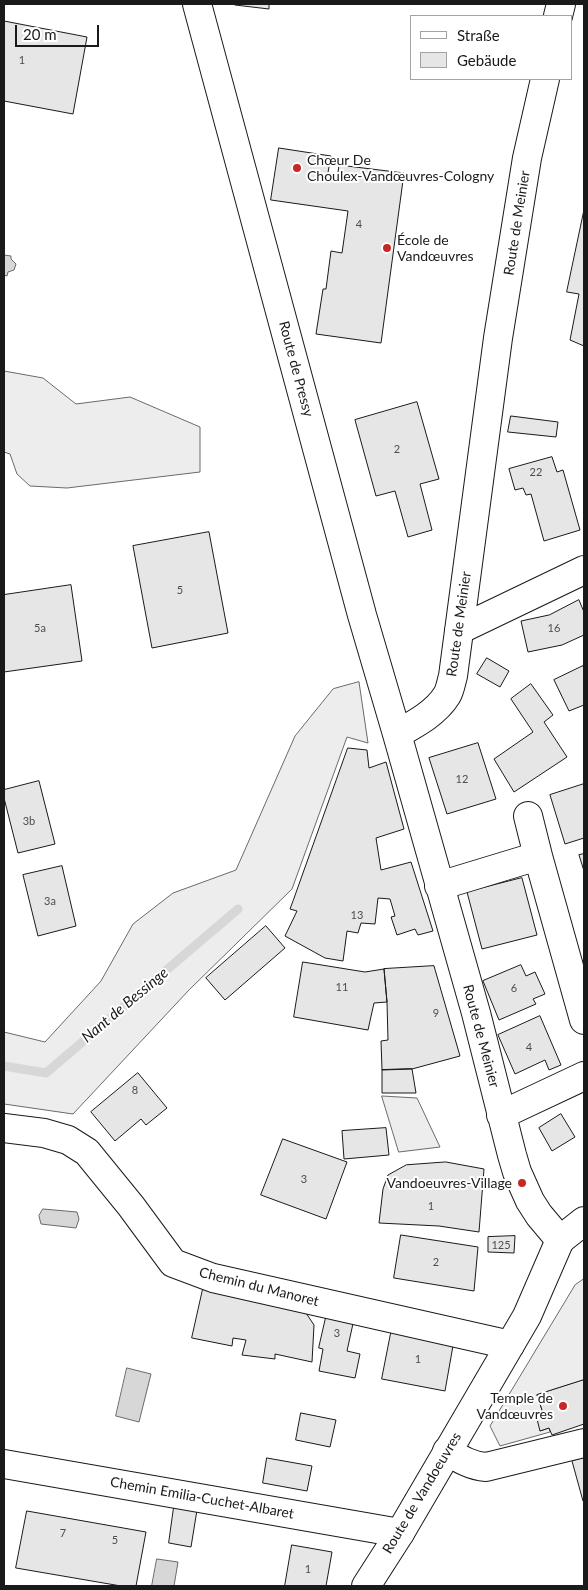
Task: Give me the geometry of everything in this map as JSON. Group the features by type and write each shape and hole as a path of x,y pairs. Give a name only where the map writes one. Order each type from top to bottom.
{"street":[{"name":"Route de Pressy","path":"197,4 362,615 397,734"},
{"name":"Route de Meinier","path":"545,80 527,158 498,338 453,676 447,695 440,704 428,715 397,734 476,1013 517,1172 539,1215 560,1240"},
{"path":"459,630 584,570"},
{"path":"528,816 584,1020"},
{"path":"439,886 538,856"},
{"path":"501,1114 584,1076"},
{"name":"Chemin du Manoret","path":"4,1128 44,1133 68,1140 87,1152 131,1206 173,1263 213,1278 510,1345"},
{"path":"560,1240 584,1221"},
{"name":"Route de Vandoeuvres","path":"366,1586 400,1532 527,1316 560,1240"},
{"path":"447,1451 467,1463 486,1467 584,1443"},
{"name":"Chemin Emilia-Cuchet-Albaret","path":"4,1464 400,1532"}],"shaded area":[{"path":"4,255 11,256 11,259 16,264 14,270 8,272 7,276 4,275"},
{"path":"4,371 43,378 76,404 130,397 200,427 200,472 67,488 30,486 17,474 10,454 4,452"},
{"path":"359,682 368,743 347,737 292,889 189,990 73,1114 4,1104 4,1032 45,1042 101,981 133,924 173,893 236,870 295,736 333,689"},
{"path":"382,1096 417,1098 440,1147 399,1152"},
{"path":"43,1209 77,1212 79,1219 76,1228 41,1224 39,1216"},
{"path":"584,1279 584,1380 537,1395 544,1416 540,1431 549,1428 550,1432 500,1446 490,1426 575,1285"},
{"path":"127,1368 151,1374 139,1422 116,1416"},
{"path":"157,1559 178,1562 174,1586 152,1586"}],"building":[{"path":"269,4 269,9 235,5"},
{"path":"4,21 87,37 73,114 4,101"},
{"path":"279,148 331,156 327,178 337,179 339,165 404,173 381,343 316,334 323,289 326,289 331,251 342,253 348,211 271,200"},
{"path":"584,210 584,346 570,340 579,294 567,292"},
{"path":"417,402 439,479 420,484 432,530 408,537 395,491 376,496 355,420"},
{"path":"511,416 558,422 556,437 508,432"},
{"path":"552,457 557,472 563,470 580,530 544,541 531,494 526,495 523,488 515,490 509,469"},
{"path":"209,532 228,633 152,648 133,546"},
{"path":"71,585 82,661 4,672 4,595"},
{"path":"579,600 584,612 584,635 562,645 528,652 521,621 549,615"},
{"path":"487,658 509,671 500,687 477,674"},
{"path":"583,666 584,705 569,711 554,680"},
{"path":"531,684 553,715 544,722 567,757 514,792 494,759 533,732 511,699"},
{"path":"478,743 496,799 447,814 429,758"},
{"path":"348,748 367,750 369,768 386,762 404,829 376,838 381,870 411,862 433,931 418,935 415,929 397,935 391,917 395,916 390,899 378,898 375,924 361,923 358,933 347,931 343,961 325,958 285,936 297,911 290,909"},
{"path":"39,781 55,844 18,853 4,798 4,790"},
{"path":"584,784 584,838 565,844 550,795"},
{"path":"584,854 584,871 579,855"},
{"path":"62,866 76,926 38,936 23,875"},
{"path":"522,878 537,935 482,949 467,892"},
{"path":"266,926 285,948 225,1000 206,978"},
{"path":"303,962 365,972 384,969 387,1002 374,1003 368,1030 294,1017"},
{"path":"521,965 526,976 535,972 545,994 533,999 536,1004 499,1020 483,981"},
{"path":"434,966 460,1056 412,1069 382,1070 381,1041 388,1040 384,969"},
{"path":"540,1016 561,1065 549,1070 545,1060 515,1074 498,1035"},
{"path":"412,1069 416,1093 382,1093 382,1070"},
{"path":"138,1073 167,1108 146,1125 141,1119 115,1141 91,1112"},
{"path":"561,1114 575,1137 552,1151 539,1128"},
{"path":"386,1128 389,1155 344,1159 342,1131"},
{"path":"283,1139 347,1162 326,1219 261,1195"},
{"path":"446,1162 484,1169 479,1232 439,1226 379,1223 383,1189 388,1175 406,1165"},
{"path":"401,1235 478,1247 474,1291 394,1278"},
{"path":"515,1236 514,1253 488,1252 488,1237"},
{"path":"203,1289 304,1310 314,1325 312,1362 275,1354 275,1359 242,1355 246,1340 233,1338 232,1346 192,1338"},
{"path":"327,1313 354,1319 347,1351 360,1354 355,1378 319,1371 323,1349 319,1348"},
{"path":"392,1328 454,1340 445,1391 382,1379"},
{"name":"Temple de Vandœuvres","path":"584,1380 584,1424 552,1435 549,1428 540,1431 537,1419 544,1416 537,1395"},
{"path":"301,1413 336,1420 330,1447 296,1440"},
{"path":"267,1458 312,1466 307,1491 263,1483"},
{"path":"584,1458 584,1501 583,1501 572,1461"},
{"path":"174,1507 197,1510 191,1547 169,1543"},
{"path":"27,1511 146,1532 136,1586 121,1586 16,1568"},
{"path":"292,1545 332,1552 326,1586 285,1586"}],"waterway":[{"name":"Nant de Bessinge","path":"4,1066 46,1073 238,909"}],"place":[{"name":"Chœur De Choulex-Vandœuvres-Cologny","path":"297,168"},
{"name":"École de Vandœuvres","path":"387,248"},
{"name":"Vandoeuvres-Village","path":"522,1183"},
{"name":"Temple de Vandœuvres","path":"563,1406"}]}
